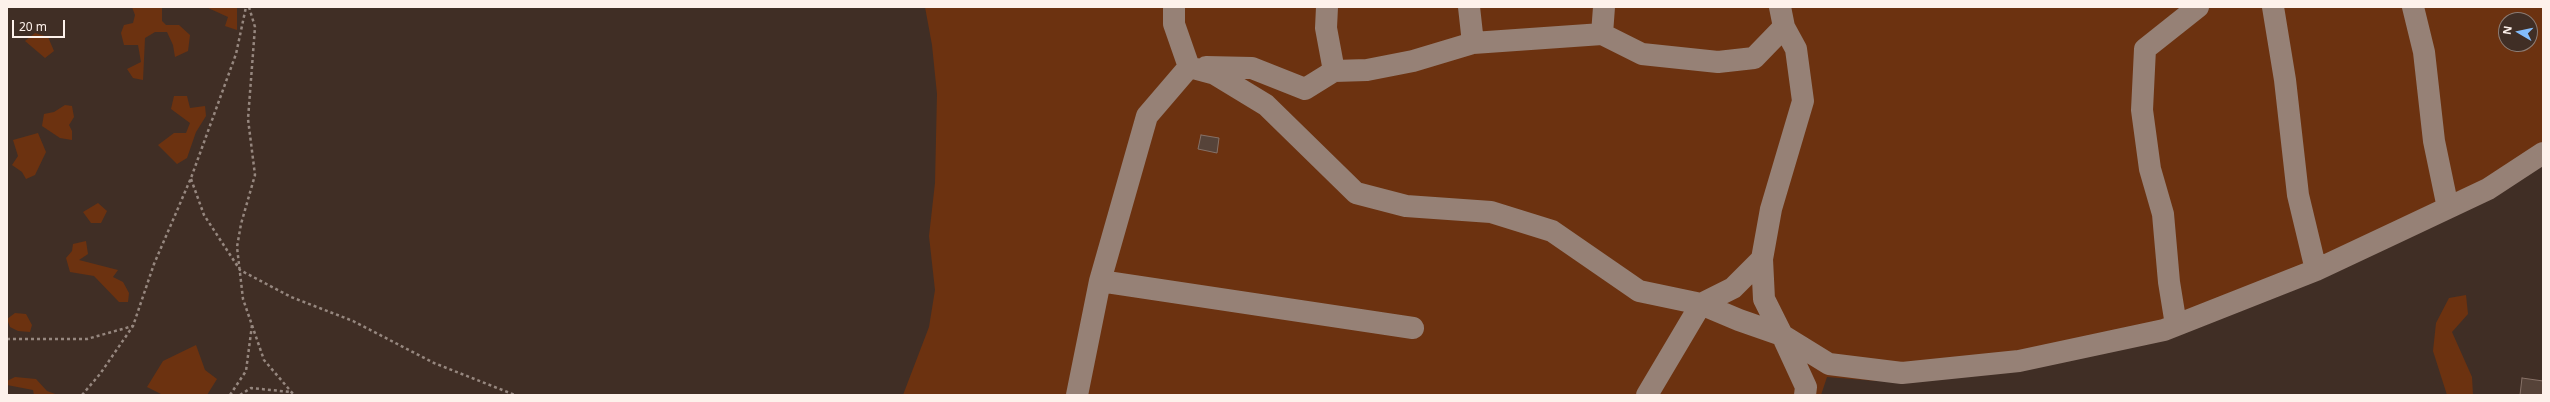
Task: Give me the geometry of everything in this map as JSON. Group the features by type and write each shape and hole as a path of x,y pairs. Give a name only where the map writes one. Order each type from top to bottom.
{"lane":[{"path":"1174,7 1174,24 1189,67"},
{"path":"1327,7 1326,28 1334,70"},
{"path":"1469,7 1473,43"},
{"path":"1602,34 1604,7"},
{"path":"2176,325 2169,282 2163,214 2150,169 2142,110 2145,49 2198,7"},
{"path":"2273,7 2285,80 2298,195 2316,270"},
{"path":"2413,7 2424,52 2434,141 2448,208"},
{"path":"1189,67 1252,68 1305,89 1334,70 1367,70 1413,61 1473,43 1602,34 1642,54 1718,62 1754,58 1782,17"},
{"path":"1782,17 1796,49 1803,101 1771,209 1762,259 1764,299 1806,387 1805,395"},
{"path":"1077,395 1100,281 1147,116 1189,67"},
{"path":"1189,67 1215,74 1266,105 1356,193 1406,206 1491,212 1552,231 1639,291 1701,304 1739,320 1782,335 1829,364 1902,373 2019,361 2176,325 2316,270 2488,189 2543,153"},
{"path":"1647,395 1701,304 1733,288 1762,259"},
{"path":"1100,281 1413,328"}],"path":[{"path":"82,395 100,374 133,326 154,264 191,178 236,54 248,7"},
{"path":"248,7 255,27 248,119 255,175 241,224 237,247 243,298 264,360 294,395"},
{"path":"191,178 204,216 240,270 291,297 353,321 434,363 515,395"},
{"path":"230,395 246,371 252,323"},
{"path":"7,339 87,339 133,326"},
{"path":"240,395 251,388 291,392"}],"shaded area":[{"path":"132,7 162,7 162,21 166,25 179,25 190,35 188,51 175,57 173,45 167,32 155,32 145,38 143,80 133,78 127,69 141,62 138,45 124,45 121,33 124,25 133,23 135,15"},
{"path":"206,7 237,7 237,30 225,26 228,17"},
{"path":"925,7 2543,7 2543,165 2174,334 2020,369 1877,381 1827,377 1821,395 903,395 929,327 935,290 929,236 935,183 937,94 932,45"},
{"path":"35,33 48,37 54,51 45,58 25,41"},
{"path":"174,96 187,96 190,108 205,106 206,116 196,132 187,158 177,164 158,145 174,133 186,133 190,123 171,109"},
{"path":"65,105 72,106 74,117 69,125 72,131 72,140 60,138 42,126 44,114 54,112"},
{"path":"38,133 46,152 35,175 26,179 22,172 12,165 18,156 13,140"},
{"path":"98,203 107,211 101,223 91,223 83,212"},
{"path":"86,241 88,254 79,260 118,270 113,277 123,282 129,293 128,302 119,302 94,276 70,272 66,258 72,251 73,244"},
{"path":"2466,295 2468,314 2452,332 2472,377 2473,395 2447,395 2433,351 2436,323 2449,298"},
{"path":"15,313 26,314 32,325 30,332 18,331 10,327 7,319"},
{"path":"196,345 205,370 217,379 207,395 163,395 147,387 163,361"},
{"path":"15,377 36,379 47,391 58,395 34,395 33,390 7,385 7,381"}],"building":[{"path":"1201,135 1219,138 1217,153 1198,149"},
{"path":"2522,378 2543,381 2543,395 2520,395"}]}
